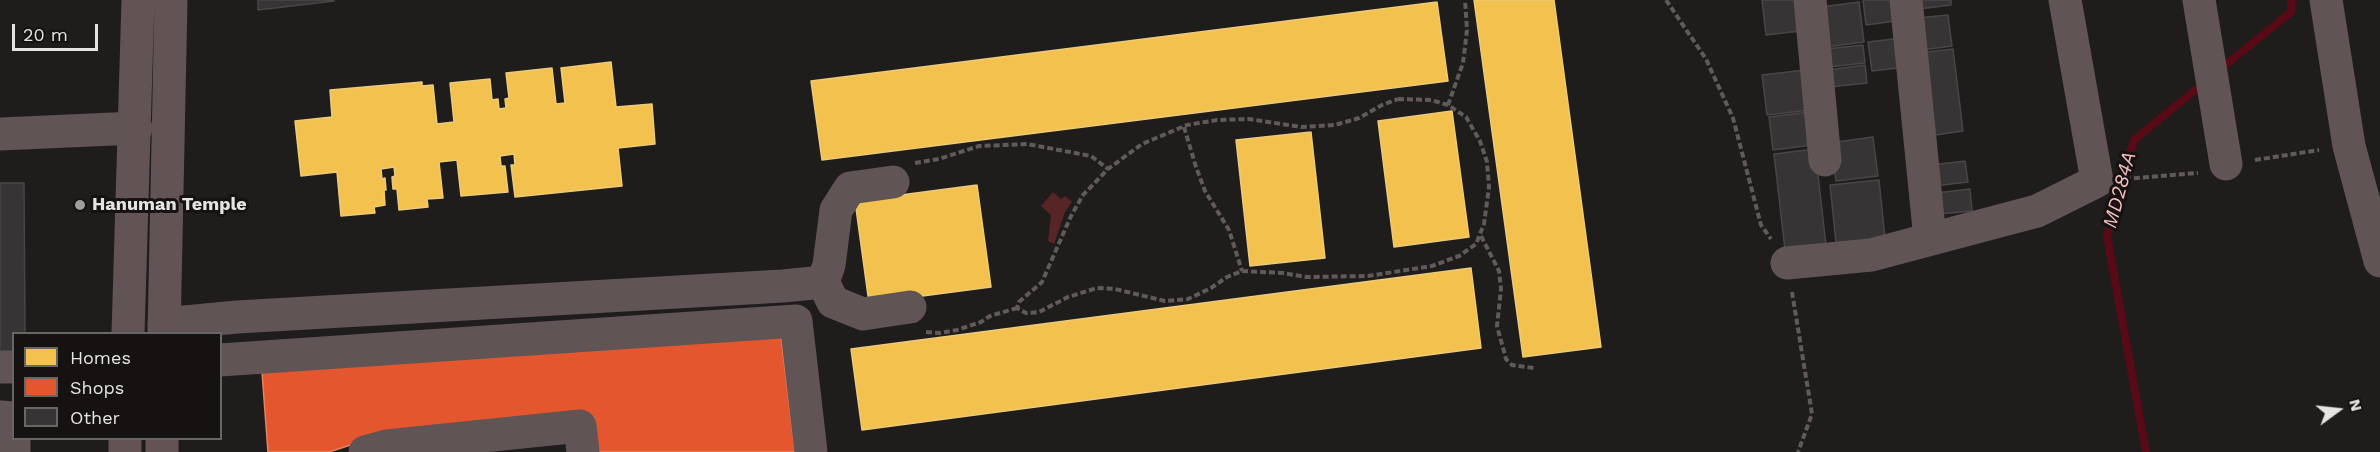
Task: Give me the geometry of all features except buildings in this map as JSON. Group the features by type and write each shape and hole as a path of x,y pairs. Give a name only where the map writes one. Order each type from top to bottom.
{"main road":[{"path":"128,332 138,0"},
{"path":"164,329 164,226 171,0"}],"street":[{"path":"1810,0 1825,160"},
{"path":"1906,0 1930,239"},
{"path":"1787,263 1871,255 2037,210 2097,182 2065,0"},
{"path":"2199,0 2226,164"},
{"path":"2326,0 2349,146 2380,261"},
{"path":"0,134 135,128"},
{"path":"893,182 850,188 836,210 829,265 823,282 833,302 863,314 910,307"},
{"path":"164,329 237,317 771,287 823,282"},
{"path":"222,360 796,321 811,452"},
{"path":"365,452 387,446 580,426 583,452"}],"path":[{"path":"1448,105 1463,63 1467,30 1465,0"},
{"path":"1666,0 1711,69 1733,118 1761,225 1787,263 1812,414 1797,452"},
{"path":"1398,99 1431,100 1448,105 1466,117 1480,141 1487,162 1489,187 1481,235 1476,244 1459,256 1432,266 1368,276 1331,277 1242,271 1188,299 1165,301 1115,289 1096,288 1068,297 1039,312 1026,313 1017,308 1019,302 1042,282 1071,216 1083,195 1108,169 1142,144 1184,127 1217,120 1249,119 1301,127 1335,125 1359,118 1398,99"},
{"path":"1184,127 1205,191 1229,230 1242,271"},
{"path":"1481,235 1499,271 1501,289 1497,326 1506,359 1512,365 1534,368"}],"shaded area":[{"path":"1053,192 1061,199 1065,196 1072,202 1065,212 1054,244 1048,241 1051,215 1041,206"}],"waterway":[{"name":"MD284A","path":"2219,70 2291,12 2291,0"},
{"name":"MD284A","path":"2146,452 2107,236 2134,140 2205,82"}],"place":[{"name":"Hanuman Temple","path":"80,205"}]}
